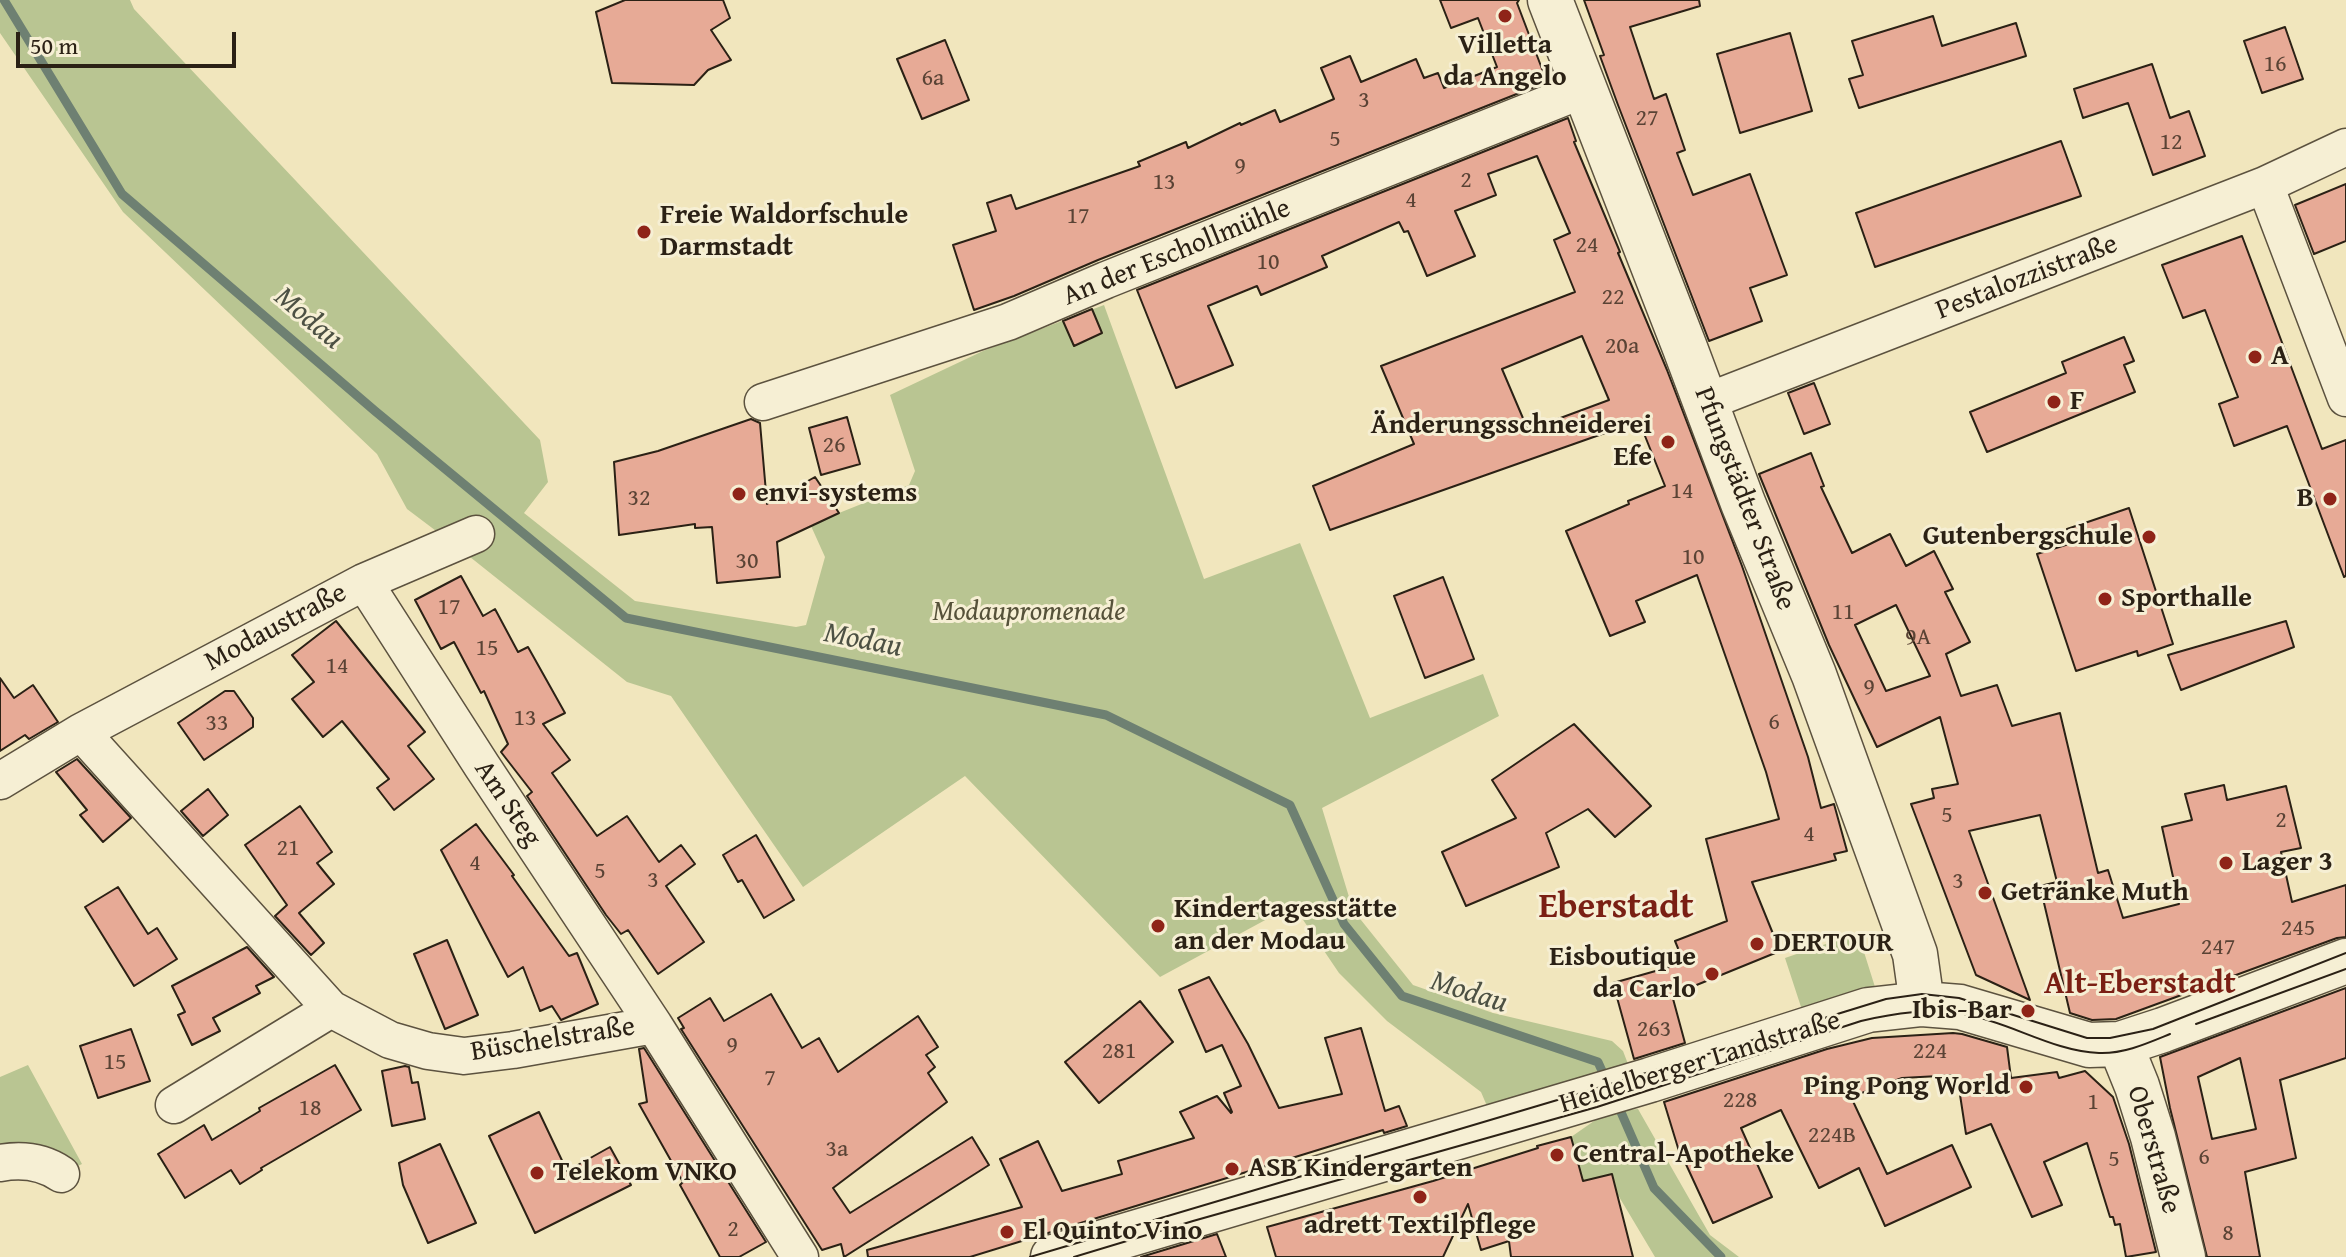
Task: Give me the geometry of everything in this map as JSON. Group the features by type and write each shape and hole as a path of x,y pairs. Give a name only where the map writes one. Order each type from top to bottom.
{"street":[{"name":"Pfungstädter Straße","path":"1550,0 1743,503 1814,675 1915,954 1922,1004"},
{"name":"An der Eschollmühle","path":"763,402 1008,322 1585,89"},
{"name":"Pestalozzistraße","path":"1706,402 2265,185 2346,147"},
{"path":"2265,185 2346,398"},
{"name":"Modaustraße","path":"0,781 81,732 364,582 476,534"},
{"name":"Am Steg","path":"364,582 654,1025"},
{"name":"Büschelstraße","path":"81,732 331,1009 390,1040 428,1051 464,1056 654,1025 800,1257"},
{"name":"Heidelberger Landstraße","path":"1053,1257 1621,1088 1868,1010 1922,1004 1960,1007 2089,1045 2120,1044 2346,961"},
{"path":"174,1105 331,1009"},
{"name":"Oberstraße","path":"2120,1044 2153,1137 2183,1257"},
{"path":"0,1163 36,1162 50,1166 61,1174"}],"green space":[{"name":"Modaupromenade","path":"0,0 130,0 134,9 540,440 548,482 524,513 635,601 796,627 806,625 825,557 811,526 909,485 915,471 890,395 983,351 1104,305 1204,579 1300,543 1370,718 1483,674 1499,716 1322,808 1353,910 1413,985 1493,1013 1612,1041 1623,1051 1628,1064 1580,1077 1583,1087 1490,1113 1481,1092 1387,1021 1339,973 1293,905 1160,977 965,776 803,887 671,696 627,682 407,509 377,454 123,212 0,33"},
{"path":"1858,933 1875,987 1802,1010 1785,958"},
{"path":"28,1065 82,1164 61,1174 0,1163 0,1077"},
{"path":"1638,1109 1710,1235 1739,1257 1655,1257 1618,1195 1612,1175 1583,1181 1571,1137 1607,1112"}],"building":[{"path":"625,0 723,0 730,18 711,30 731,60 708,70 694,85 612,83 596,12"},
{"path":"1440,0 1519,0 1517,3 1547,82 974,310 953,245 996,231 987,203 1011,195 1016,209 1140,166 1138,162 1186,142 1188,148 1275,110 1280,122 1334,99 1321,68 1350,56 1361,82 1416,59 1424,78 1438,73 1444,88 1497,67 1478,18 1451,28"},
{"path":"1584,0 1699,0 1700,6 1630,27 1654,99 1666,94 1685,150 1677,153 1693,195 1750,174 1787,275 1750,288 1762,321 1709,341 1600,56 1604,55"},
{"path":"1933,16 1942,46 2016,23 2026,56 1859,108 1849,79 1863,75 1852,41"},
{"path":"2285,27 2303,79 2262,93 2244,41"},
{"path":"1790,33 1812,111 1740,133 1717,54"},
{"path":"945,40 969,100 922,119 897,59"},
{"path":"2152,64 2170,118 2189,111 2205,156 2153,175 2128,103 2083,118 2074,89"},
{"path":"1568,118 1574,142 1667,370 1742,566 1808,757 1821,808 1834,804 1847,851 1834,854 1836,860 1752,882 1780,951 1672,995 1685,1043 1634,1059 1613,983 1684,963 1675,941 1727,921 1706,839 1779,819 1766,772 1697,575 1636,601 1645,622 1610,636 1566,531 1665,486 1639,421 1330,530 1313,486 1414,444 1381,366 1575,292 1554,240 1570,233 1537,156 1488,174 1496,195 1455,211 1475,256 1427,276 1408,231 1404,232 1399,222 1322,256 1327,267 1261,295 1257,286 1208,306 1233,365 1176,388 1137,290","holes":["1582,336 1609,400 1528,430 1502,369"]},
{"path":"2061,141 2081,196 1875,267 1856,213"},
{"path":"2346,184 2346,241 2314,254 2295,205"},
{"name":"A","path":"2242,236 2322,449 2346,440 2344,577 2287,426 2234,446 2219,404 2238,397 2205,310 2183,318 2162,265"},
{"path":"1092,309 1102,333 1074,346 1063,321"},
{"name":"F","path":"2124,337 2134,361 2124,365 2135,392 1987,452 1970,412 2066,373 2062,362"},
{"path":"1814,383 1830,424 1804,434 1788,393"},
{"path":"847,417 860,464 821,475 809,428"},
{"path":"751,419 760,423 767,504 815,477 839,513 777,542 780,577 717,583 712,527 695,528 695,524 619,535 614,462 658,451"},
{"path":"1811,453 1824,486 1821,487 1852,553 1890,534 1906,566 1934,551 1953,589 1945,592 1970,642 1946,654 1961,696 1997,685 2012,726 2060,713 2098,873 2108,870 2123,918 2179,904 2162,827 2192,820 2185,794 2224,785 2227,800 2286,786 2301,848 2281,852 2292,902 2346,885 2346,937 2116,1019 2092,1020 2070,1013 2040,886 2057,882 2040,815 1969,831 2030,1000 1976,975 1911,804 1934,798 1932,789 1958,784 1940,717 1877,747 1829,645 1759,474","holes":["1896,605 1930,676 1886,691 1855,625"]},
{"name":"Sporthalle","path":"2129,508 2173,644 2138,656 2137,651 2076,671 2037,554 2072,543 2067,529"},
{"path":"461,576 483,616 495,609 518,652 528,647 565,713 543,724 570,760 552,773 597,836 627,816 659,862 681,845 695,864 666,886 704,942 658,974 628,930 621,934 606,915 527,796 532,792 501,752 508,744 484,691 481,693 454,642 441,649 415,600"},
{"path":"1443,577 1474,659 1425,678 1394,596"},
{"path":"336,621 425,732 408,746 434,779 394,810 377,788 389,779 342,721 323,737 292,699 314,682 292,655"},
{"path":"2286,621 2294,647 2181,690 2168,655"},
{"path":"0,678 14,698 33,685 58,722 29,739 25,735 0,751"},
{"path":"225,691 234,691 253,718 253,727 204,760 178,723"},
{"path":"1574,724 1651,806 1615,837 1588,809 1546,833 1559,867 1466,906 1442,852 1516,818 1492,780"},
{"path":"77,759 131,818 103,842 80,815 87,810 56,772"},
{"path":"208,789 228,815 203,836 181,811"},
{"path":"300,806 332,852 317,863 334,884 299,913 324,943 311,955 275,916 287,905 245,845"},
{"path":"476,824 569,956 577,953 598,1004 561,1020 552,1006 540,1011 523,967 508,977 441,850"},
{"path":"756,835 794,900 764,918 723,855"},
{"path":"118,887 148,934 157,928 177,959 134,986 85,907"},
{"path":"447,940 478,1015 445,1029 414,954"},
{"path":"247,947 274,977 256,986 260,993 213,1018 220,1031 192,1045 178,1015 185,1012 172,986"},
{"path":"1209,977 1248,1044 1279,1108 1342,1094 1325,1038 1361,1028 1385,1111 1399,1106 1407,1126 1384,1133 1383,1130 970,1257 868,1257 867,1250 1022,1207 1000,1159 1038,1141 1062,1191 1122,1174 1118,1161 1194,1138 1180,1112 1217,1096 1231,1113 1224,1093 1241,1086 1222,1045 1206,1052 1179,990"},
{"path":"2346,988 2346,1058 2280,1080 2296,1158 2245,1172 2260,1257 2207,1257 2160,1057","holes":["2240,1058 2256,1129 2212,1139 2198,1077"]},
{"path":"771,994 802,1048 819,1038 838,1072 918,1016 938,1047 926,1055 935,1067 928,1073 947,1102 833,1188 850,1213 972,1137 989,1165 844,1257 841,1244 822,1250 681,1029 684,1028 678,1018 710,998 724,1021"},
{"path":"1140,1001 1173,1042 1099,1103 1065,1062"},
{"path":"131,1029 150,1081 98,1098 80,1046"},
{"path":"1953,1033 2007,1047 2011,1078 2057,1072 2059,1078 2085,1071 2113,1097 2129,1144 2156,1252 2126,1257 2120,1224 2115,1225 2113,1217 2110,1217 2087,1143 2044,1162 2062,1205 2032,1217 1991,1124 1966,1134 1957,1075 1902,1078 1851,1097 1887,1174 1952,1145 1971,1187 1885,1226 1859,1168 1819,1188 1781,1110 1741,1128 1772,1197 1713,1223 1682,1161 1664,1102 1827,1049 1872,1038"},
{"path":"644,1048 766,1242 739,1257 720,1257 639,1104 647,1102 639,1049"},
{"path":"335,1065 361,1110 261,1168 240,1184 231,1170 185,1198 158,1154 204,1125 212,1140 260,1111 259,1108"},
{"path":"409,1067 412,1083 418,1082 425,1119 392,1126 382,1071"},
{"name":"Telekom VNKO","path":"539,1112 567,1171 610,1147 631,1185 535,1233 489,1136"},
{"path":"1571,1137 1583,1181 1612,1174 1633,1257 1511,1257 1509,1241 1481,1250 1468,1204 1443,1257 1276,1257 1267,1227 1433,1181"},
{"path":"440,1144 476,1223 428,1243 403,1185 399,1163"},
{"path":"1217,1234 1226,1257 1141,1257"}],"waterway":[{"name":"Modau","path":"4,0 122,194 375,411 626,618 1106,715 1290,805 1344,924 1402,996 1598,1062 1607,1082"},
{"name":"Modau","path":"1617,1103 1654,1188 1721,1257"}],"tram line":[{"path":"1030,1257 1886,999 1922,994 1959,998 2087,1038 2110,1038 2153,1029 2346,953"},
{"path":"2196,1024 2346,969"},
{"path":"1074,1257 1597,1107 1874,1018 1925,1011 1964,1014 2065,1047 2099,1053 2127,1050 2170,1034"}],"place":[{"name":"Villetta da Angelo","path":"1505,16"},
{"name":"Freie Waldorfschule Darmstadt","path":"644,232"},
{"name":"A","path":"2255,357"},
{"name":"F","path":"2054,402"},
{"name":"Änderungsschneiderei Efe","path":"1668,442"},
{"name":"envi-systems","path":"739,494"},
{"name":"B","path":"2330,499"},
{"name":"Gutenbergschule","path":"2149,537"},
{"name":"Sporthalle","path":"2105,599"},
{"name":"Lager 3","path":"2226,863"},
{"name":"Getränke Muth","path":"1985,893"},
{"name":"Kindertagesstätte an der Modau","path":"1158,926"},
{"name":"DERTOUR","path":"1757,944"},
{"name":"Eisboutique da Carlo","path":"1712,974"},
{"name":"Ibis-Bar","path":"2028,1011"},
{"name":"Ping Pong World","path":"2026,1087"},
{"name":"Central-Apotheke","path":"1557,1155"},
{"name":"ASB Kindergarten","path":"1232,1169"},
{"name":"Telekom VNKO","path":"537,1173"},
{"name":"adrett Textilpflege","path":"1420,1197"},
{"name":"El Quinto Vino","path":"1007,1232"}],"district":[{"name":"Eberstadt","path":"1616,908"},
{"name":"Alt-Eberstadt","path":"2140,985"}]}
